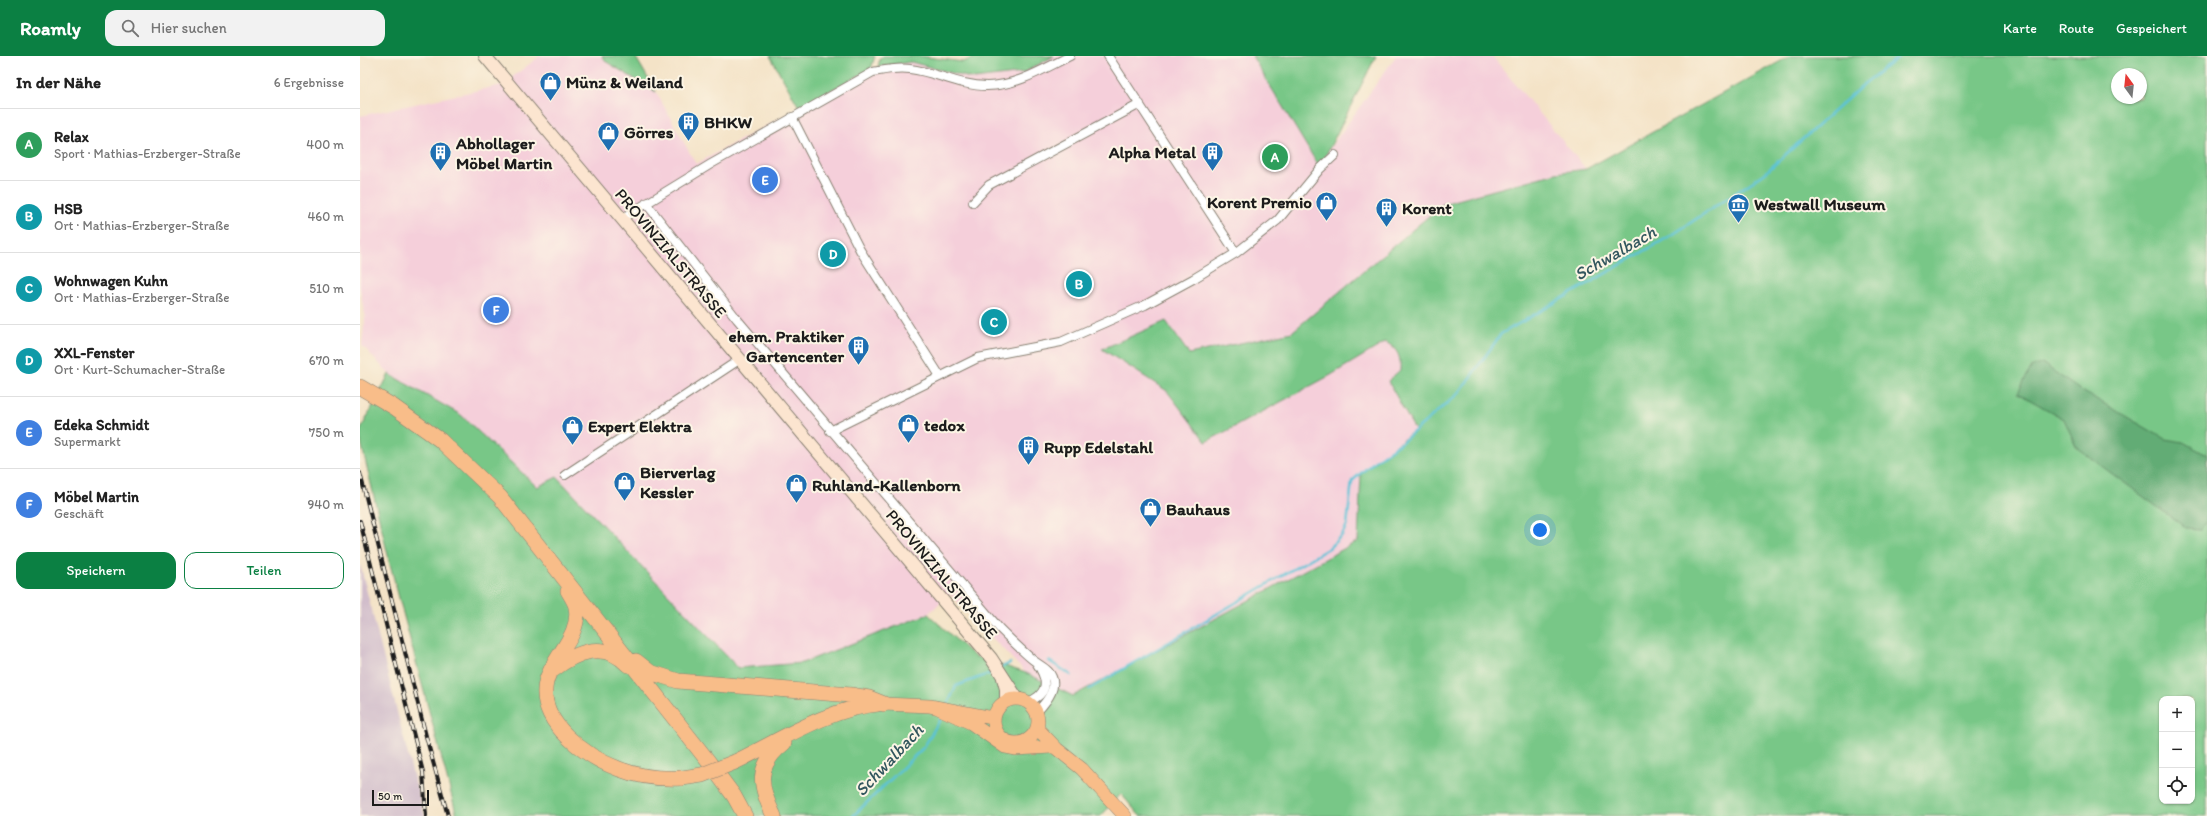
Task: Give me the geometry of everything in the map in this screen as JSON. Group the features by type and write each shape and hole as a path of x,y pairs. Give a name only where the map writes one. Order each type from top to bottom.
{"highway":[{"path":"360,387 394,407 440,440 500,497 545,552 646,684 723,781 745,816"},
{"path":"545,552 576,607 576,622 572,636 558,656 546,682 545,696 550,713 558,726 584,750 620,769 642,776 665,778 682,778 702,775 735,762 823,718 844,711 884,704"},
{"path":"599,622 642,667 660,677 678,681 851,695 869,698 884,704"},
{"path":"551,672 576,654 590,650 607,653 624,660 646,684"},
{"path":"774,816 764,794 761,781 763,769 777,748 800,730"}],"main road":[{"name":"PROVINZIALSTRASSE","path":"485,56 991,658 1022,703"},
{"path":"1033,733 1015,743 1002,738 994,726 993,718 1000,705 1022,703 1033,733 1082,769 1125,816"},
{"path":"884,704 934,707 954,713 993,718"},
{"path":"954,713 1005,747 1015,749 1054,748"}],"street":[{"path":"621,219 792,117 873,72 888,69 910,69 956,81 987,86 1021,79 1070,56"},
{"path":"1108,56 1236,253"},
{"path":"973,202 989,185 1140,104"},
{"path":"792,117 864,256 940,376"},
{"path":"830,431 978,358 1048,345 1068,339 1145,305 1236,253 1278,220 1320,169 1335,155"},
{"path":"646,203 737,318 830,431 999,628 1035,662 1050,673 1054,684 1050,697 1022,703"},
{"path":"565,475 739,360"},
{"path":"1022,703 1037,698 1044,691 1044,676 1035,662"}],"shaded area":[{"path":"540,56 602,56 605,61 656,92 696,164 871,69 911,62 974,79 1023,73 1054,56 1252,56 1318,165 1396,56 1492,56 1586,169 1556,173 1443,204 1292,332 1189,355 1102,348 1167,391 1206,442 1331,375 1386,342 1395,348 1401,358 1400,370 1388,381 1415,430 1361,473 1359,541 1073,696 1026,673 950,594 928,614 802,663 738,668 557,477 537,487 461,415 389,374 362,345 365,318 360,287 360,116 502,85"},
{"path":"360,564 413,775 425,816 360,816"}],"green space":[{"path":"602,56 635,56 656,92 605,61"},
{"path":"770,56 875,56 871,69 799,107"},
{"path":"884,56 920,56 963,62 978,56 1054,56 1023,73 974,79 911,62 878,67 880,58"},
{"path":"1252,56 1376,56 1325,157 1318,165"},
{"path":"1790,56 2207,56 2207,816 1140,816 1121,794 1101,816 457,816 390,564 360,438 360,431 389,374 461,415 537,487 557,477 738,668 802,663 928,614 974,656 1026,673 1073,696 1358,541 1361,473 1415,430 1388,381 1400,370 1400,365 1398,354 1386,342 1331,375 1206,442 1167,391 1102,349 1166,321 1189,354 1292,332 1443,204 1556,173 1586,169"},
{"path":"2042,363 2077,388 2165,439 2183,442 2207,455 2207,522 2200,529 2186,528 2077,448 2064,419 2018,393 2031,368"}],"waterway":[{"name":"Schwalbach","path":"1089,689 1329,548 1342,535 1347,525 1352,481 1375,461 1403,441 1459,393 1501,334 1672,235 1764,174 1865,83 1900,56"},
{"path":"1049,661 1071,675"},
{"name":"Schwalbach","path":"1002,667 1010,663"},
{"name":"Schwalbach","path":"947,706 956,686 994,672"},
{"name":"Schwalbach","path":"853,816 924,747 943,714"}],"railway":[{"path":"360,473 427,740 448,816"},
{"path":"360,521 423,772 426,816"}],"place":[{"name":"Münz & Weiland","path":"550,102"},
{"name":"BHKW","path":"688,142"},
{"name":"Görres","path":"608,152"},
{"name":"Relax","path":"1275,157"},
{"name":"Abhollager Möbel Martin","path":"440,172"},
{"name":"Alpha Metal","path":"1212,172"},
{"name":"Edeka Schmidt","path":"765,180"},
{"name":"Korent Premio","path":"1327,222"},
{"name":"Westwall Museum","path":"1739,224"},
{"name":"Korent","path":"1386,228"},
{"name":"XXL-Fenster","path":"833,254"},
{"name":"HSB","path":"1079,284"},
{"name":"Möbel Martin","path":"496,310"},
{"name":"Wohnwagen Kuhn","path":"994,322"},
{"name":"ehem. Praktiker Gartencenter","path":"859,366"},
{"name":"tedox","path":"909,444"},
{"name":"Expert Elektra","path":"573,446"},
{"name":"Rupp Edelstahl","path":"1029,466"},
{"name":"Bierverlag Kessler","path":"624,502"},
{"name":"Ruhland-Kallenborn","path":"796,504"},
{"name":"Bauhaus","path":"1150,528"}]}
